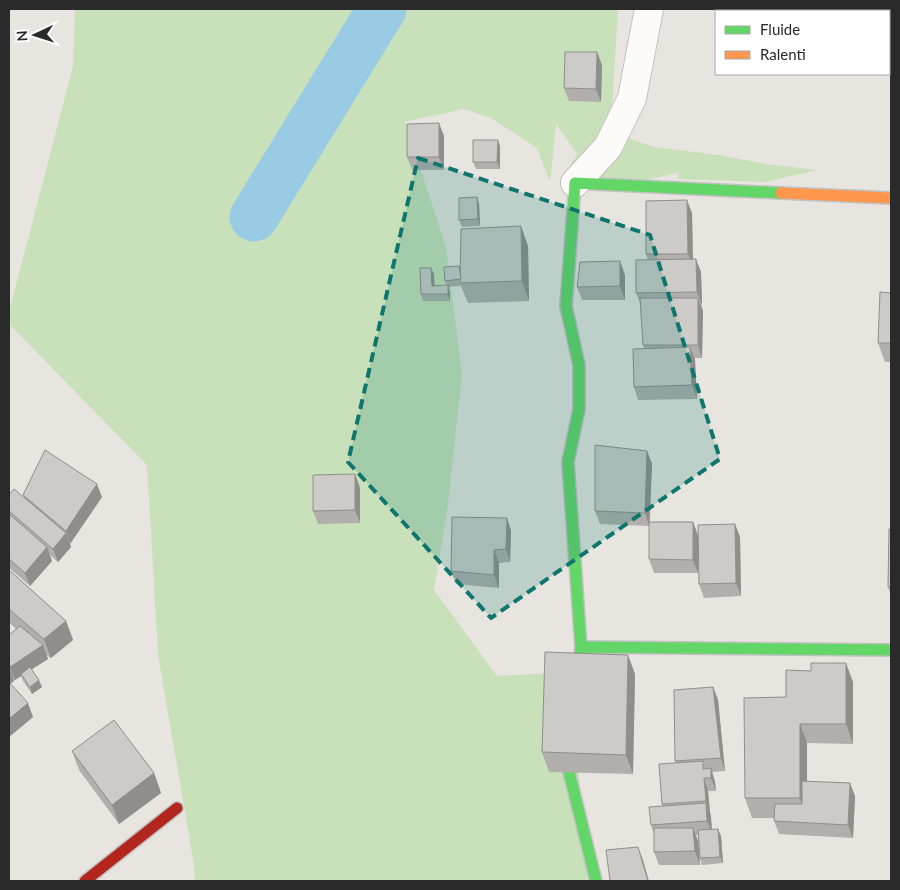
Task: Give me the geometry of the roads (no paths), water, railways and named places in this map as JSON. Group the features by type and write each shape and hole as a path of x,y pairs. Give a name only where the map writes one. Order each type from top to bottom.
{"street":[{"path":"578,676 581,647 568,462 579,409 579,365 566,306 575,183 608,147 632,98 649,9"},
{"path":"575,183 891,198"},
{"path":"581,647 891,650"},
{"path":"572,725 567,764 596,881"},
{"path":"85,881 177,808"}],"waterway":[{"path":"254,217 382,9"}]}
